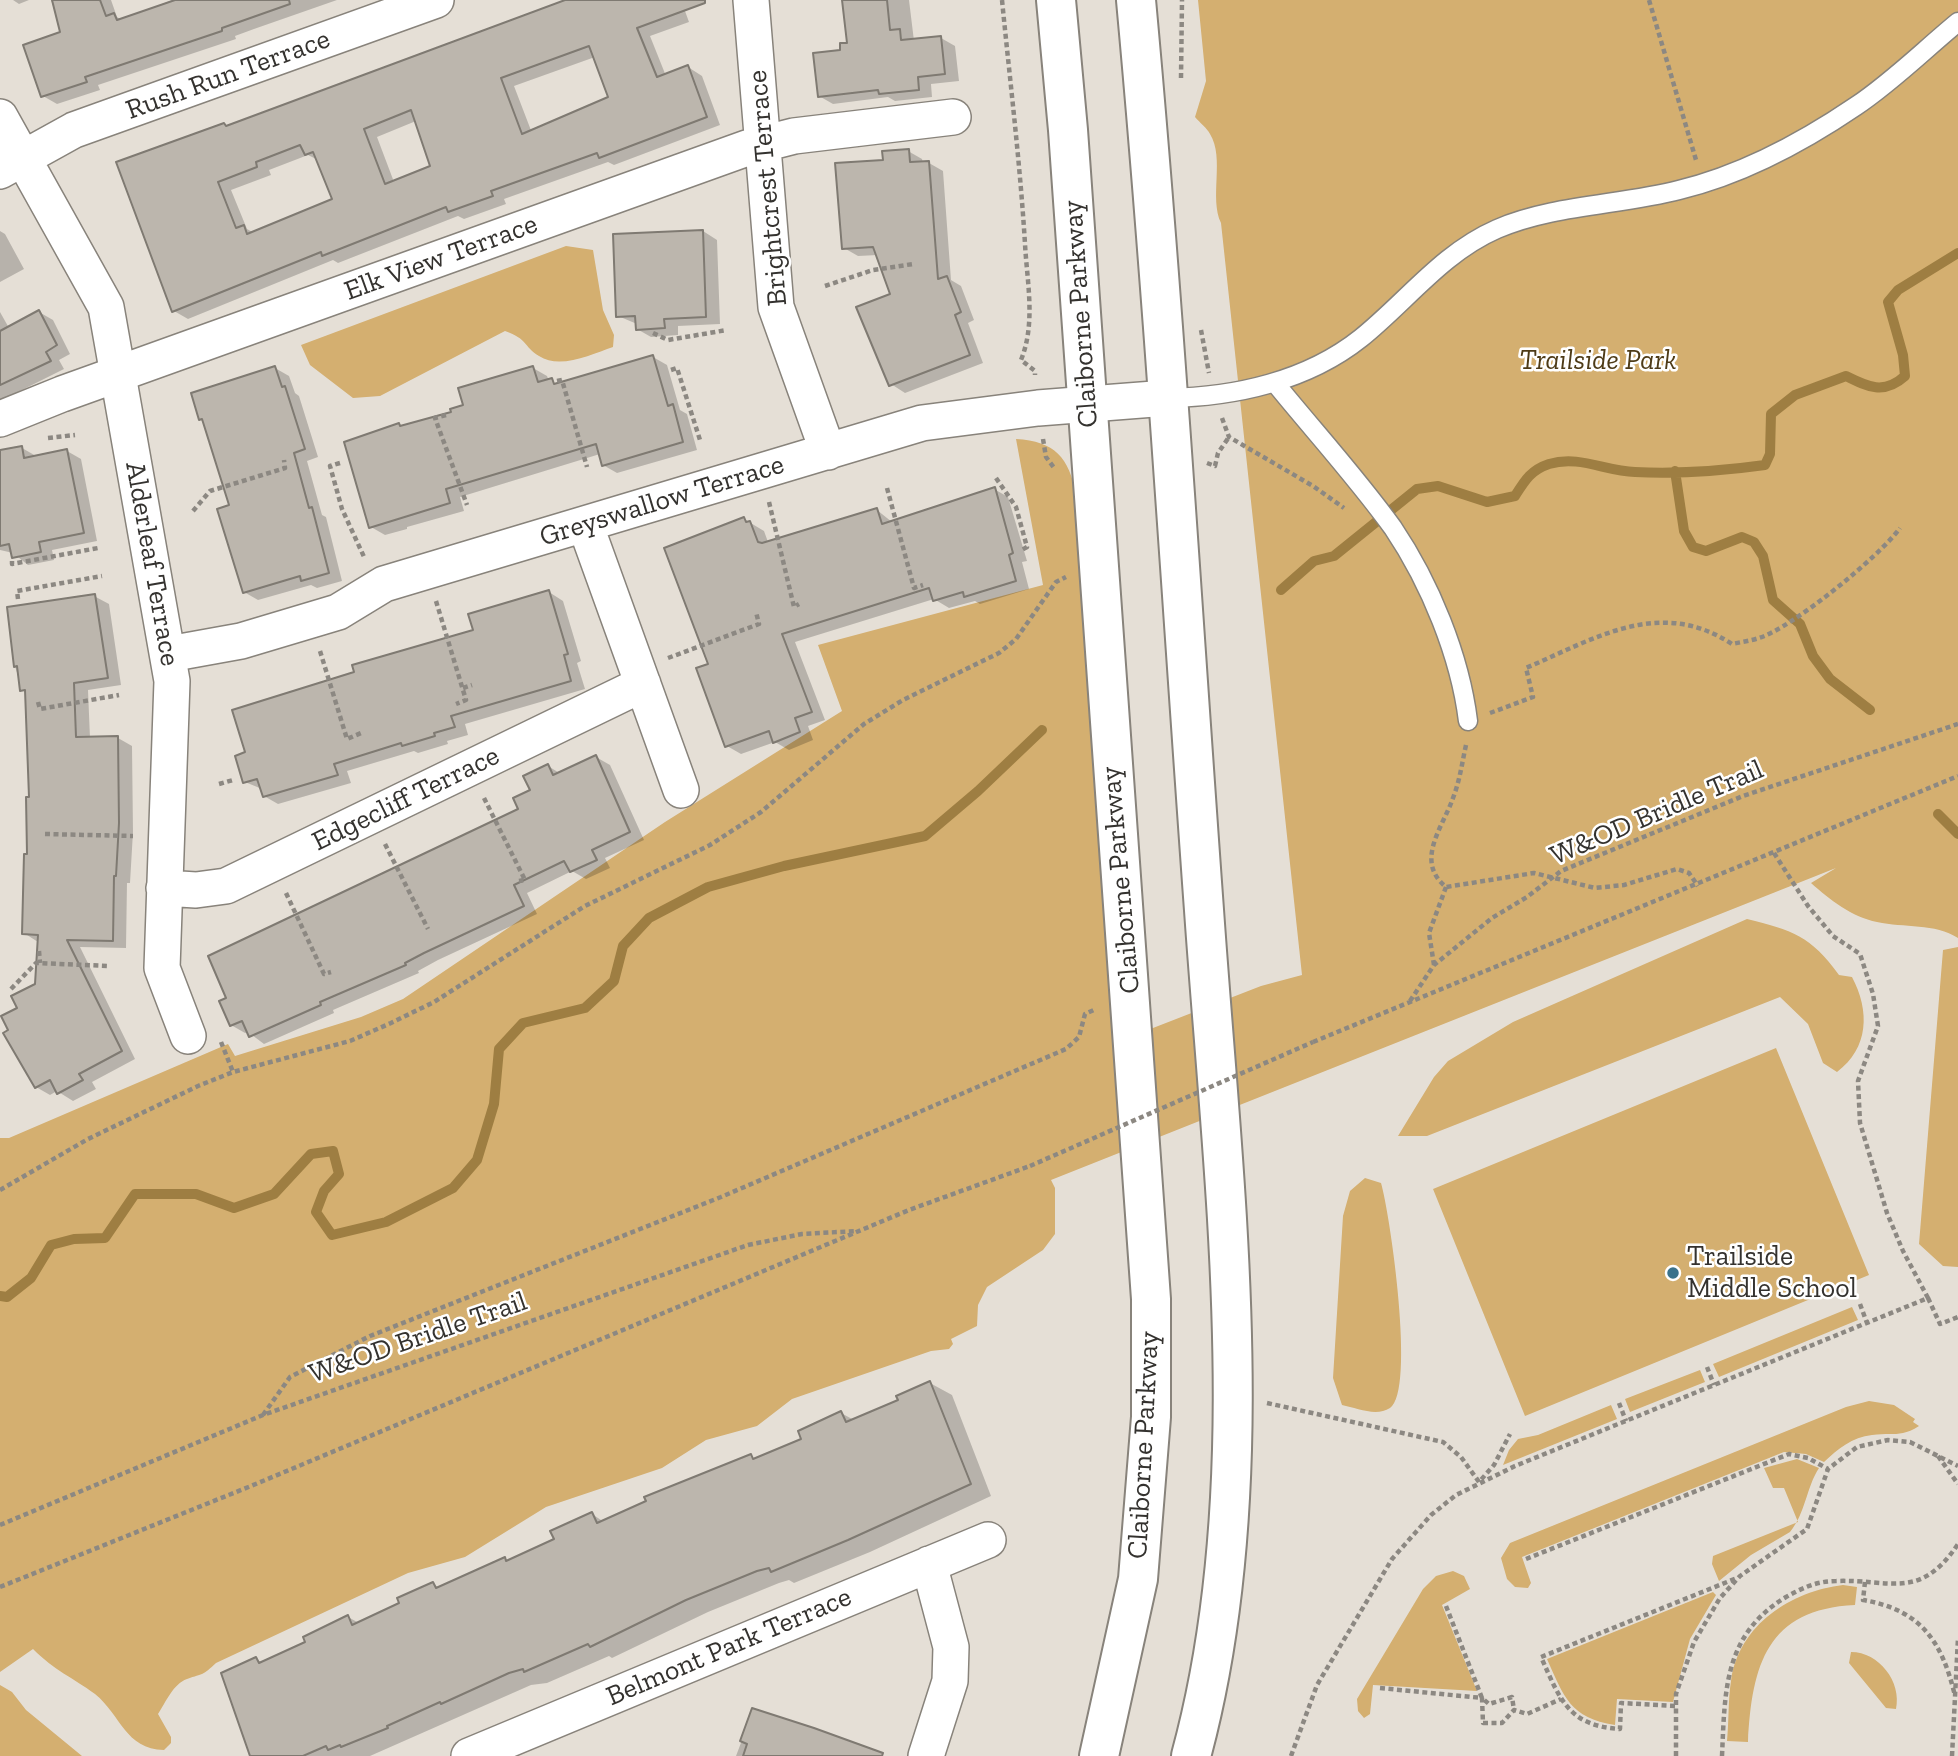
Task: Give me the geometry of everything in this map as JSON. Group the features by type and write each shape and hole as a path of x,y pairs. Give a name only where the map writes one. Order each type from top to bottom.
{"main road":[{"name":"Claiborne Parkway","path":"1056,0 1088,406 1151,1312 1151,1417 1138,1579 1099,1756"},
{"path":"1136,0 1167,398 1231,1318 1233,1471 1221,1610 1191,1756"}],"street":[{"name":"Rush Run Terrace","path":"12,165 74,130 436,0"},
{"name":"Brightcrest Terrace","path":"751,0 776,307 828,452"},
{"name":"Alderleaf Terrace","path":"0,117 12,165 106,307 172,681 162,968 204,1039"},
{"name":"Elk View Terrace","path":"0,419 119,373 763,144 794,136 953,117"},
{"name":"Greyswallow Terrace","path":"169,654 241,641 338,612 384,584 922,423 1038,408 1167,398"},
{"path":"585,524 652,673 681,790"},
{"name":"Edgecliff Terrace","path":"164,888 197,890 226,886 652,673"},
{"name":"Belmont Park Terrace","path":"469,1756 524,1745 988,1540"},
{"path":"926,1756 950,1681 951,1647 929,1564"}],"lane":[{"path":"1167,398 1214,397 1275,383 1360,339 1461,249 1499,228 1556,213 1703,184 1773,155 1856,106 1958,22"},
{"path":"1275,383 1392,528 1412,559 1440,622 1464,695 1468,722"}],"path":[{"path":"1002,0 1018,135 1030,293 1028,337 1021,360 1035,371 1046,457 1059,475"},
{"path":"1181,83 1182,0"},
{"path":"1649,0 1703,184"},
{"path":"825,286 873,270 913,264"},
{"path":"1197,318 1214,397 1229,437 1313,486 1352,515"},
{"path":"653,333 668,340 727,330"},
{"path":"671,370 677,369 700,440"},
{"path":"557,381 562,380 587,467"},
{"path":"446,415 435,418 467,505"},
{"path":"193,511 210,491 285,468 284,460"},
{"path":"340,463 330,466 342,509 367,563"},
{"path":"272,472 274,478"},
{"path":"996,478 1016,508 1027,547 1020,551"},
{"path":"887,488 914,588 923,585"},
{"path":"768,498 794,607 799,604"},
{"path":"1446,887 1431,870 1431,855 1436,834 1461,775 1468,722 1533,697 1526,668 1615,629 1675,621 1709,629 1732,644 1760,638 1781,627 1890,542 1900,528"},
{"path":"12,561 12,564 98,548"},
{"path":"0,1189 148,1108 233,1072 338,1045 391,1023 445,996 584,906 738,828 864,724 903,700 999,653 1022,631 1056,582 1070,575"},
{"path":"18,599 17,591 103,576"},
{"path":"435,597 466,700 456,704"},
{"path":"652,673 753,629 759,624 756,612"},
{"path":"319,647 347,739 361,733"},
{"path":"463,688 472,685"},
{"path":"38,702 40,709 119,695"},
{"name":"W&OD Bridle Trail","path":"1409,1002 1434,965 1492,918 1561,871 1743,796 1958,724"},
{"path":"0,1587 251,1486 909,1210 1030,1166 1313,1042 1698,886 1958,776"},
{"path":"219,784 233,780"},
{"path":"481,791 525,880 519,881"},
{"path":"45,834 137,836"},
{"path":"383,840 428,929"},
{"path":"1774,853 1808,906 1833,936 1860,954 1873,994 1878,1026 1858,1080 1860,1123 1887,1213 1903,1251 1940,1324 1958,1317"},
{"path":"1446,887 1514,874 1534,873 1595,888 1624,885 1677,869 1689,873 1698,886"},
{"path":"1434,965 1429,933 1446,887"},
{"path":"284,889 324,974 331,972"},
{"path":"39,951 40,963"},
{"path":"11,989 36,963 109,966"},
{"path":"264,1415 290,1377 370,1336 721,1198 1066,1049 1079,1037 1085,1014 1100,1007"},
{"path":"204,1039 233,1072"},
{"name":"W&OD Bridle Trail","path":"0,1525 264,1415 748,1245 802,1234 862,1231"},
{"path":"1291,1756 1317,1685 1392,1559 1431,1515 1479,1482 1928,1298"},
{"path":"1860,1304 1867,1323"},
{"path":"1707,1367 1714,1385"},
{"path":"1266,1403 1443,1442 1461,1457 1479,1482"},
{"path":"1619,1403 1626,1421"},
{"path":"1479,1482 1494,1465 1510,1434"},
{"path":"1676,1756 1675,1706 1694,1642 1720,1598 1740,1576 1807,1529 1828,1469 1857,1447 1888,1440 1910,1443 1936,1453 1958,1466"},
{"path":"1936,1453 1958,1484"},
{"path":"1527,1559 1789,1454 1808,1458 1828,1469"},
{"path":"1722,1756 1728,1672 1737,1648 1760,1616 1797,1590 1819,1582 1865,1581 1899,1585 1923,1579 1948,1558 1958,1544"},
{"path":"1675,1706 1621,1703 1620,1729 1602,1728 1580,1719 1561,1699 1541,1657 1740,1576"},
{"path":"1865,1581 1863,1600 1890,1605 1905,1612 1919,1623 1934,1641 1944,1657 1955,1696"},
{"path":"1446,1606 1482,1698 1483,1723 1502,1723 1514,1710"},
{"path":"1952,1756 1958,1639"},
{"path":"1380,1688 1482,1698 1489,1704 1512,1697 1514,1710"},
{"path":"1514,1710 1527,1714 1561,1699"}],"green space":[{"name":"Trailside Park","path":"1198,0 1958,0 1958,938 1929,928 1868,920 1850,912 1811,883 1836,868 1051,1180 1055,1188 1055,1234 1043,1250 987,1287 978,1305 977,1326 951,1339 953,1344 949,1349 931,1351 792,1399 757,1426 706,1440 662,1468 546,1507 465,1557 408,1573 216,1663 200,1675 182,1681 158,1714 171,1737 171,1743 164,1750 140,1744 95,1694 33,1649 0,1672 0,1138 9,1138 228,1044 235,1056 361,1017 403,999 665,822 842,711 818,645 1043,585 1016,439 1041,443 1058,454 1069,470 1076,494 1117,1042 1261,986 1302,975 1221,223 1216,202 1216,155 1210,134 1195,117 1206,81"},
{"path":"566,246 593,250 603,310 614,335 613,347 566,361 547,360 518,337 505,331 380,396 353,398 310,365 301,345"},
{"path":"1747,919 1799,936 1819,951 1839,975 1852,977 1862,1003 1863,1028 1855,1052 1837,1072 1823,1063 1808,1024 1780,997 1427,1136 1398,1136 1434,1077 1448,1061 1513,1022"},
{"path":"1958,947 1958,1267 1943,1266 1919,1244 1943,950"},
{"path":"1776,1048 1869,1275 1525,1416 1433,1189"},
{"path":"1365,1178 1381,1183 1399,1301 1401,1370 1397,1395 1390,1408 1379,1412 1342,1405 1333,1378 1343,1216 1350,1191"},
{"path":"1852,1307 1858,1320 1719,1377 1713,1364"},
{"path":"1700,1370 1705,1382 1630,1412 1625,1399"},
{"path":"1869,1401 1894,1405 1915,1419 1913,1422 1919,1426 1901,1433 1858,1438 1840,1448 1824,1462 1806,1454 1784,1452 1522,1557 1531,1583 1528,1588 1515,1587 1507,1579 1501,1558 1510,1543 1846,1407"},
{"path":"1611,1405 1617,1419 1503,1465 1509,1450 1518,1439 1538,1435"},
{"path":"1797,1459 1819,1468 1797,1520 1784,1488 1773,1488 1764,1468"},
{"path":"1796,1523 1790,1532 1751,1555 1719,1581 1712,1564 1713,1556"},
{"path":"1453,1571 1464,1576 1470,1589 1442,1605 1477,1691 1373,1685 1370,1714 1364,1718 1358,1711 1357,1699 1423,1589 1436,1576"},
{"path":"1843,1585 1857,1587 1855,1605 1825,1609 1802,1617 1784,1630 1770,1646 1760,1666 1754,1689 1748,1742 1727,1741 1731,1681 1736,1661 1745,1643 1757,1627 1787,1603 1805,1595"},
{"path":"1713,1592 1716,1595 1690,1639 1673,1702 1617,1699 1615,1725 1588,1717 1570,1704 1547,1659"},
{"path":"1851,1652 1871,1657 1886,1670 1895,1689 1896,1709 1886,1708 1849,1663"},
{"path":"0,1685 12,1692 26,1710 82,1756 0,1756"}],"building":[{"path":"52,0 100,0 106,16 114,13 117,20 175,0 289,0 290,4 222,28 222,31 85,77 87,82 41,97 23,45 60,32"},
{"path":"565,0 705,0 705,3 637,28 657,77 688,65 707,117 599,158 597,153 491,191 493,196 448,212 446,207 322,256 321,252 172,312 116,162 224,123 226,126","holes":["589,46 608,97 522,134 501,78","411,110 430,166 385,184 364,129","300,145 305,155 313,152 332,199 247,234 244,225 236,228 218,182 257,167 256,162"]},
{"path":"842,0 887,0 890,30 900,29 901,40 941,36 945,74 918,77 919,90 879,94 878,90 818,97 813,53 840,50 840,43 847,43"},
{"path":"909,149 910,162 929,161 938,279 947,276 961,312 955,315 970,355 889,386 856,307 890,294 873,247 842,249 835,163 883,160 882,151"},
{"path":"703,230 706,317 664,319 665,328 636,330 635,316 616,317 613,234"},
{"path":"39,310 57,345 46,352 51,361 0,385 0,331"},
{"path":"653,355 668,406 673,404 683,442 602,466 596,444 446,489 450,503 369,528 344,442 399,423 400,426 451,412 450,409 463,405 458,388 533,366 538,382 552,378 554,384"},
{"path":"275,366 282,387 285,386 305,449 294,453 309,508 312,507 329,573 301,581 300,576 243,593 217,509 229,505 191,393"},
{"path":"22,446 24,458 67,449 84,533 39,542 41,552 12,558 9,544 0,546 0,450"},
{"path":"995,487 1013,553 1009,555 1016,581 964,597 963,592 933,601 929,588 782,634 812,712 795,718 800,732 773,743 769,731 725,747 696,668 708,664 664,548 744,517 746,522 750,521 758,542 762,543 877,508 882,524"},
{"path":"549,590 568,654 564,655 571,681 451,716 455,727 434,733 435,736 402,746 401,743 334,764 338,775 263,797 257,779 243,783 235,756 245,752 232,710 354,672 352,665 473,630 468,614"},
{"path":"95,594 108,678 74,683 76,737 118,736 119,823 114,876 113,941 67,940 122,1051 79,1074 83,1080 57,1094 50,1080 35,1088 3,1033 8,1030 1,1016 17,1008 11,996 35,984 38,935 22,934 24,854 27,854 26,797 29,797 25,690 20,691 17,666 14,667 7,607"},
{"path":"596,755 630,832 592,850 597,860 570,872 564,861 514,885 524,906 424,953 405,963 406,965 320,1002 321,1005 249,1037 242,1021 230,1026 219,1001 226,998 208,956 518,809 513,798 530,790 523,776 548,764 553,775"},
{"path":"930,1381 971,1484 848,1540 771,1572 769,1568 757,1571 686,1600 590,1647 588,1644 524,1672 523,1669 509,1673 341,1747 340,1745 328,1750 326,1746 303,1756 250,1756 221,1673 256,1657 259,1663 305,1642 303,1637 348,1615 352,1625 399,1603 397,1598 433,1582 436,1588 505,1557 506,1561 554,1539 550,1531 592,1512 597,1523 646,1501 644,1497 751,1454 753,1459 801,1439 798,1431 841,1411 846,1422 898,1400 896,1396"},
{"path":"752,1708 883,1753 882,1756 743,1756 747,1744 740,1741"}],"waterway":[{"path":"1281,590 1314,561 1334,556 1417,489 1438,486 1487,502 1515,496 1533,473 1543,466 1560,462 1581,462 1624,471 1651,473 1700,472 1765,465 1770,454 1771,414 1795,395 1846,376 1876,387 1890,386 1905,376 1903,355 1888,302 1898,290 1958,253"},
{"path":"1675,471 1684,531 1693,547 1706,551 1742,537 1754,542 1763,556 1773,600 1800,624 1813,656 1830,679 1870,710"},
{"path":"0,1296 7,1297 31,1278 51,1245 74,1239 105,1238 135,1194 196,1194 234,1208 274,1194 311,1154 333,1151 339,1174 324,1191 316,1212 332,1235 386,1222 453,1188 477,1160 494,1104 499,1049 523,1023 585,1008 614,981 623,946 649,918 708,887 784,866 925,836 978,791 1042,730"},
{"path":"1938,814 1958,834"}],"place":[{"name":"Trailside Middle School","path":"1673,1273"}]}
